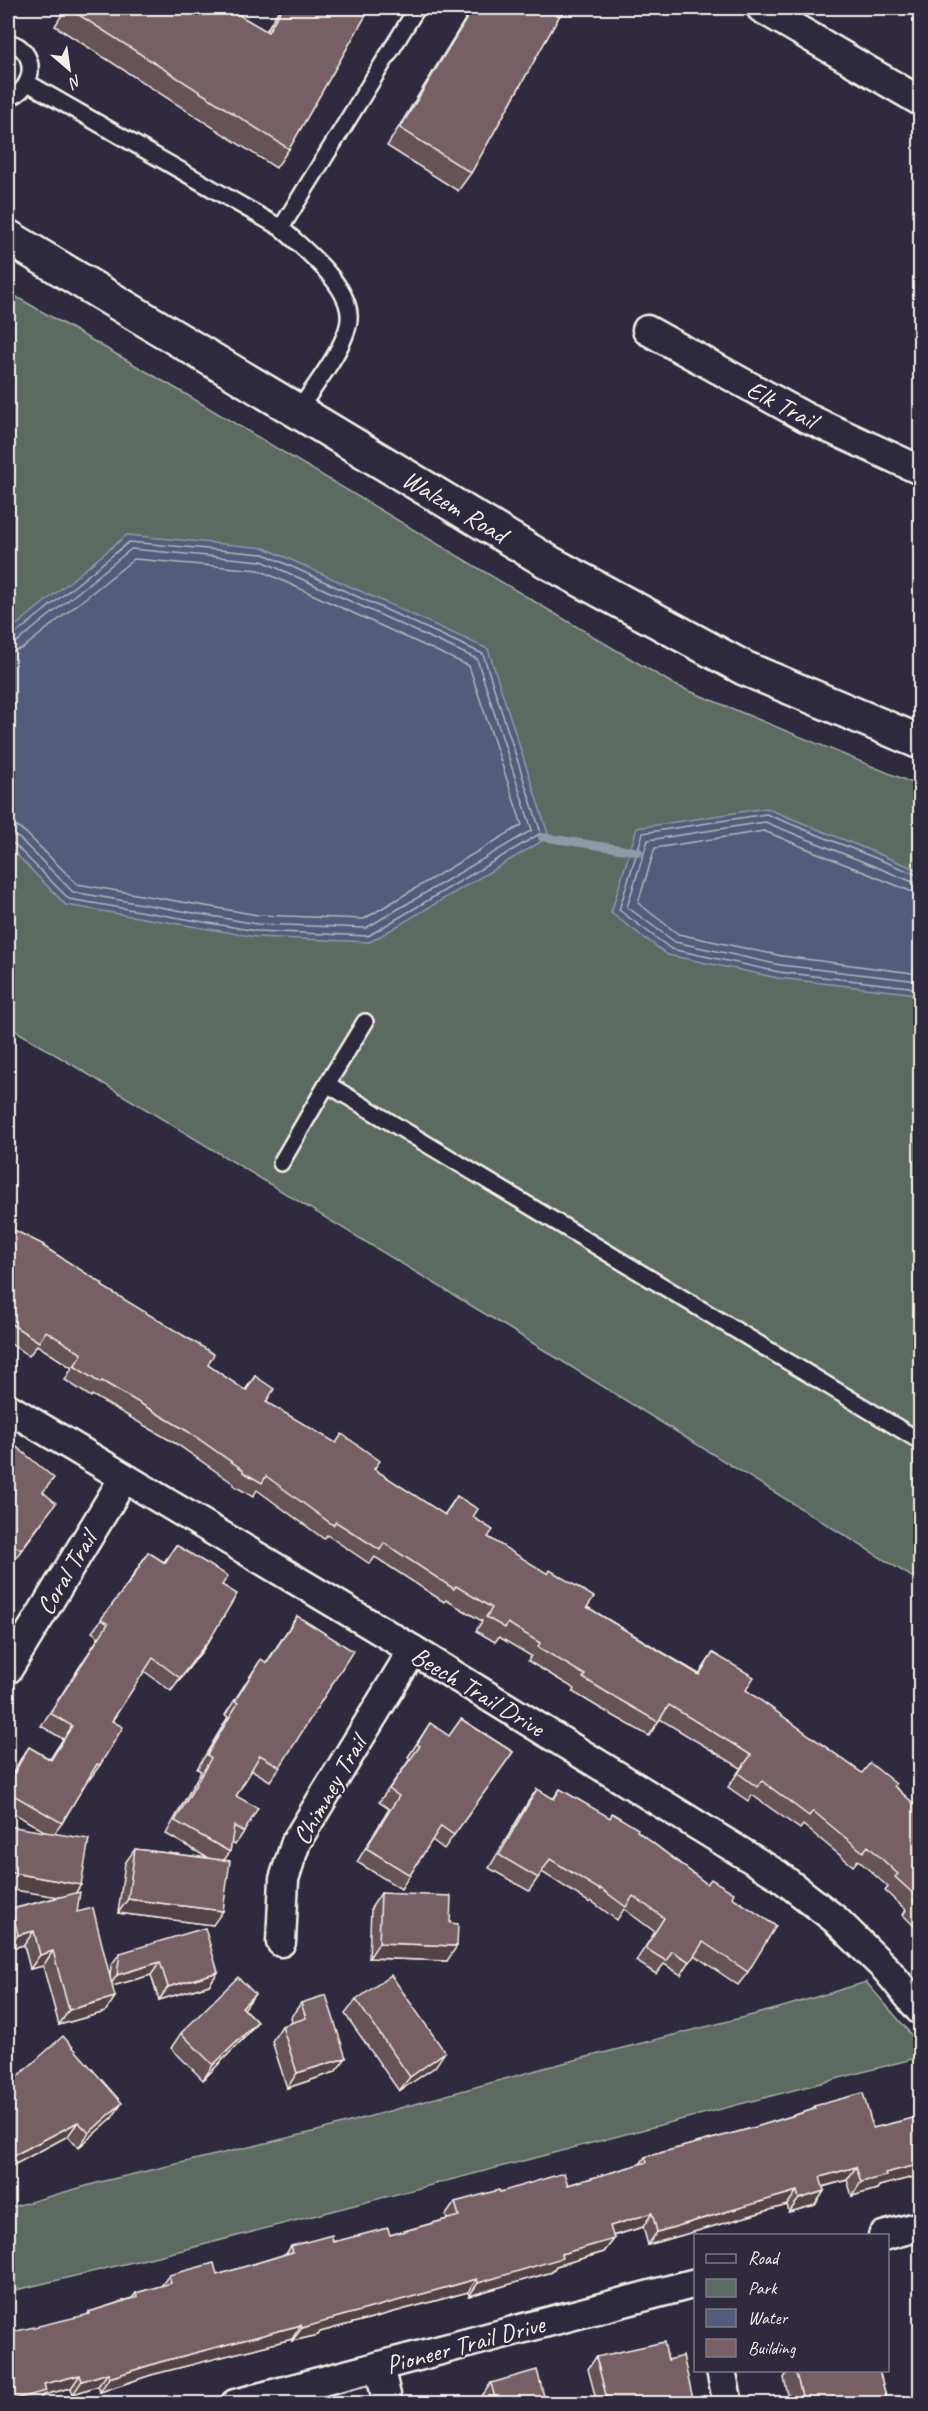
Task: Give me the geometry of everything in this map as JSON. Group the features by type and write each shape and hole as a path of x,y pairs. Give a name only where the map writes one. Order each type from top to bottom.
{"main road":[{"name":"Walzem Road","path":"8,237 550,563 744,668 921,742"}],"street":[{"path":"761,8 921,101"},
{"name":"Elk Trail","path":"646,330 805,417 921,470"},
{"name":"Beech Trail Drive","path":"8,1408 413,1650 778,1875 836,1920 887,1970 921,2010"},
{"name":"Coral Trail","path":"8,1669 124,1478"},
{"name":"Chimney Trail","path":"281,1942 285,1880 296,1842 413,1650"},
{"path":"887,2234 921,2226"},
{"name":"Pioneer Trail Drive","path":"235,2403 694,2284"},
{"path":"380,2366 388,2403"},
{"path":"721,2372 728,2403"}],"lane":[{"path":"281,228 417,8"},
{"path":"8,42 21,48 31,66 28,83 22,91 8,98"},
{"path":"28,83 281,228 312,255 338,285 350,315 340,348 298,411"},
{"path":"281,1163 365,1022"},
{"path":"327,1084 921,1441"}],"green space":[{"path":"8,292 182,392 675,685 920,786 920,1582 505,1326 8,1026"},
{"path":"866,1982 906,2028 920,2048 920,2057 191,2248 8,2292 8,2208 104,2181 317,2131 544,2068 776,2009"}],"water":[{"path":"127,535 265,548 488,649 549,837 370,942 256,937 66,905 8,846 8,632"},
{"path":"766,808 920,871 920,998 909,993 778,978 668,955 611,913 637,828"}],"building":[{"path":"68,8 227,8 268,32 282,8 370,8 289,149"},
{"path":"473,8 564,8 471,173 400,128"},
{"path":"8,1227 44,1245 103,1284 102,1286 214,1354 208,1365 246,1391 255,1376 274,1389 266,1402 336,1443 342,1434 380,1461 374,1469 445,1515 457,1496 478,1509 473,1517 493,1530 488,1537 548,1574 550,1570 594,1597 587,1607 699,1675 713,1653 754,1677 746,1690 862,1773 870,1763 896,1784 894,1786 921,1810 921,1909 913,1901 917,1897 895,1877 898,1874 868,1846 863,1852 813,1811 809,1816 762,1781 757,1787 738,1773 751,1755 669,1705 658,1722 608,1693 583,1678 585,1675 538,1647 540,1643 508,1623 505,1628 486,1617 492,1608 456,1586 454,1589 384,1543 380,1550 336,1522 333,1525 266,1476 262,1483 187,1431 102,1381 100,1383 74,1366 82,1354 46,1331 39,1342 8,1322"},
{"path":"12,1443 54,1478 43,1492 56,1503 21,1550 11,1543 8,1548 8,1448"},
{"path":"176,1545 228,1576 222,1585 237,1594 212,1636 180,1678 153,1658 112,1721 123,1727 100,1765 97,1764 62,1823 8,1792 8,1784 29,1747 51,1760 72,1726 50,1713 108,1624 101,1619 131,1580 148,1552 165,1563"},
{"path":"297,1616 353,1651 280,1767 260,1755 236,1796 258,1808 244,1832 234,1826 230,1852 175,1821 211,1758 207,1755 238,1703 235,1701 261,1659 267,1663"},
{"path":"461,1719 513,1752 454,1835 441,1826 410,1875 366,1848 399,1796 389,1789 420,1746 417,1744 430,1723 449,1736"},
{"path":"537,1789 554,1799 560,1789 610,1818 612,1813 638,1829 637,1831 707,1884 711,1879 734,1893 732,1897 776,1926 748,1972 703,1942 690,1962 672,1951 666,1961 645,1948 664,1918 633,1896 626,1907 600,1888 600,1890 550,1859 538,1878 499,1855"},
{"path":"8,1826 89,1839 81,1885 8,1872"},
{"path":"135,1849 230,1861 223,1911 128,1899"},
{"path":"80,1892 77,1912 93,1908 115,1997 69,2010 53,1951 40,1955 34,1931 18,1935 12,1909"},
{"path":"381,1893 451,1896 450,1923 458,1924 457,1946 379,1943"},
{"path":"205,1928 218,1972 168,1987 160,1962 117,1975 120,1953"},
{"path":"391,1975 445,2052 410,2077 356,2000"},
{"path":"238,1977 255,1994 242,2007 257,2022 213,2065 181,2033"},
{"path":"326,1995 346,2058 297,2073 282,2026 306,2018 301,2003"},
{"path":"63,2036 122,2103 89,2133 78,2122 9,2158 8,2083"},
{"path":"863,2093 873,2128 921,2116 921,2164 861,2182 856,2167 820,2177 824,2191 799,2199 797,2191 657,2232 652,2213 610,2226 614,2239 561,2254 562,2258 502,2276 478,2283 477,2279 302,2328 301,2325 160,2362 109,2378 108,2373 82,2381 80,2375 44,2384 46,2391 8,2401 8,2333 90,2314 89,2312 137,2297 136,2293 171,2283 169,2275 214,2263 217,2275 293,2252 291,2246 332,2235 333,2242 388,2228 390,2235 459,2216 455,2202 499,2190 500,2192 564,2173 568,2185 647,2162 645,2157 756,2127 815,2109 814,2106"},
{"path":"664,2342 668,2360 683,2356 694,2403 608,2403 596,2357"},
{"path":"537,2370 545,2400 534,2403 492,2403 496,2402 491,2383"},
{"path":"796,2372 880,2372 887,2400 904,2396 906,2403 804,2403"}],"waterway":[{"path":"542,837 639,852"}]}
